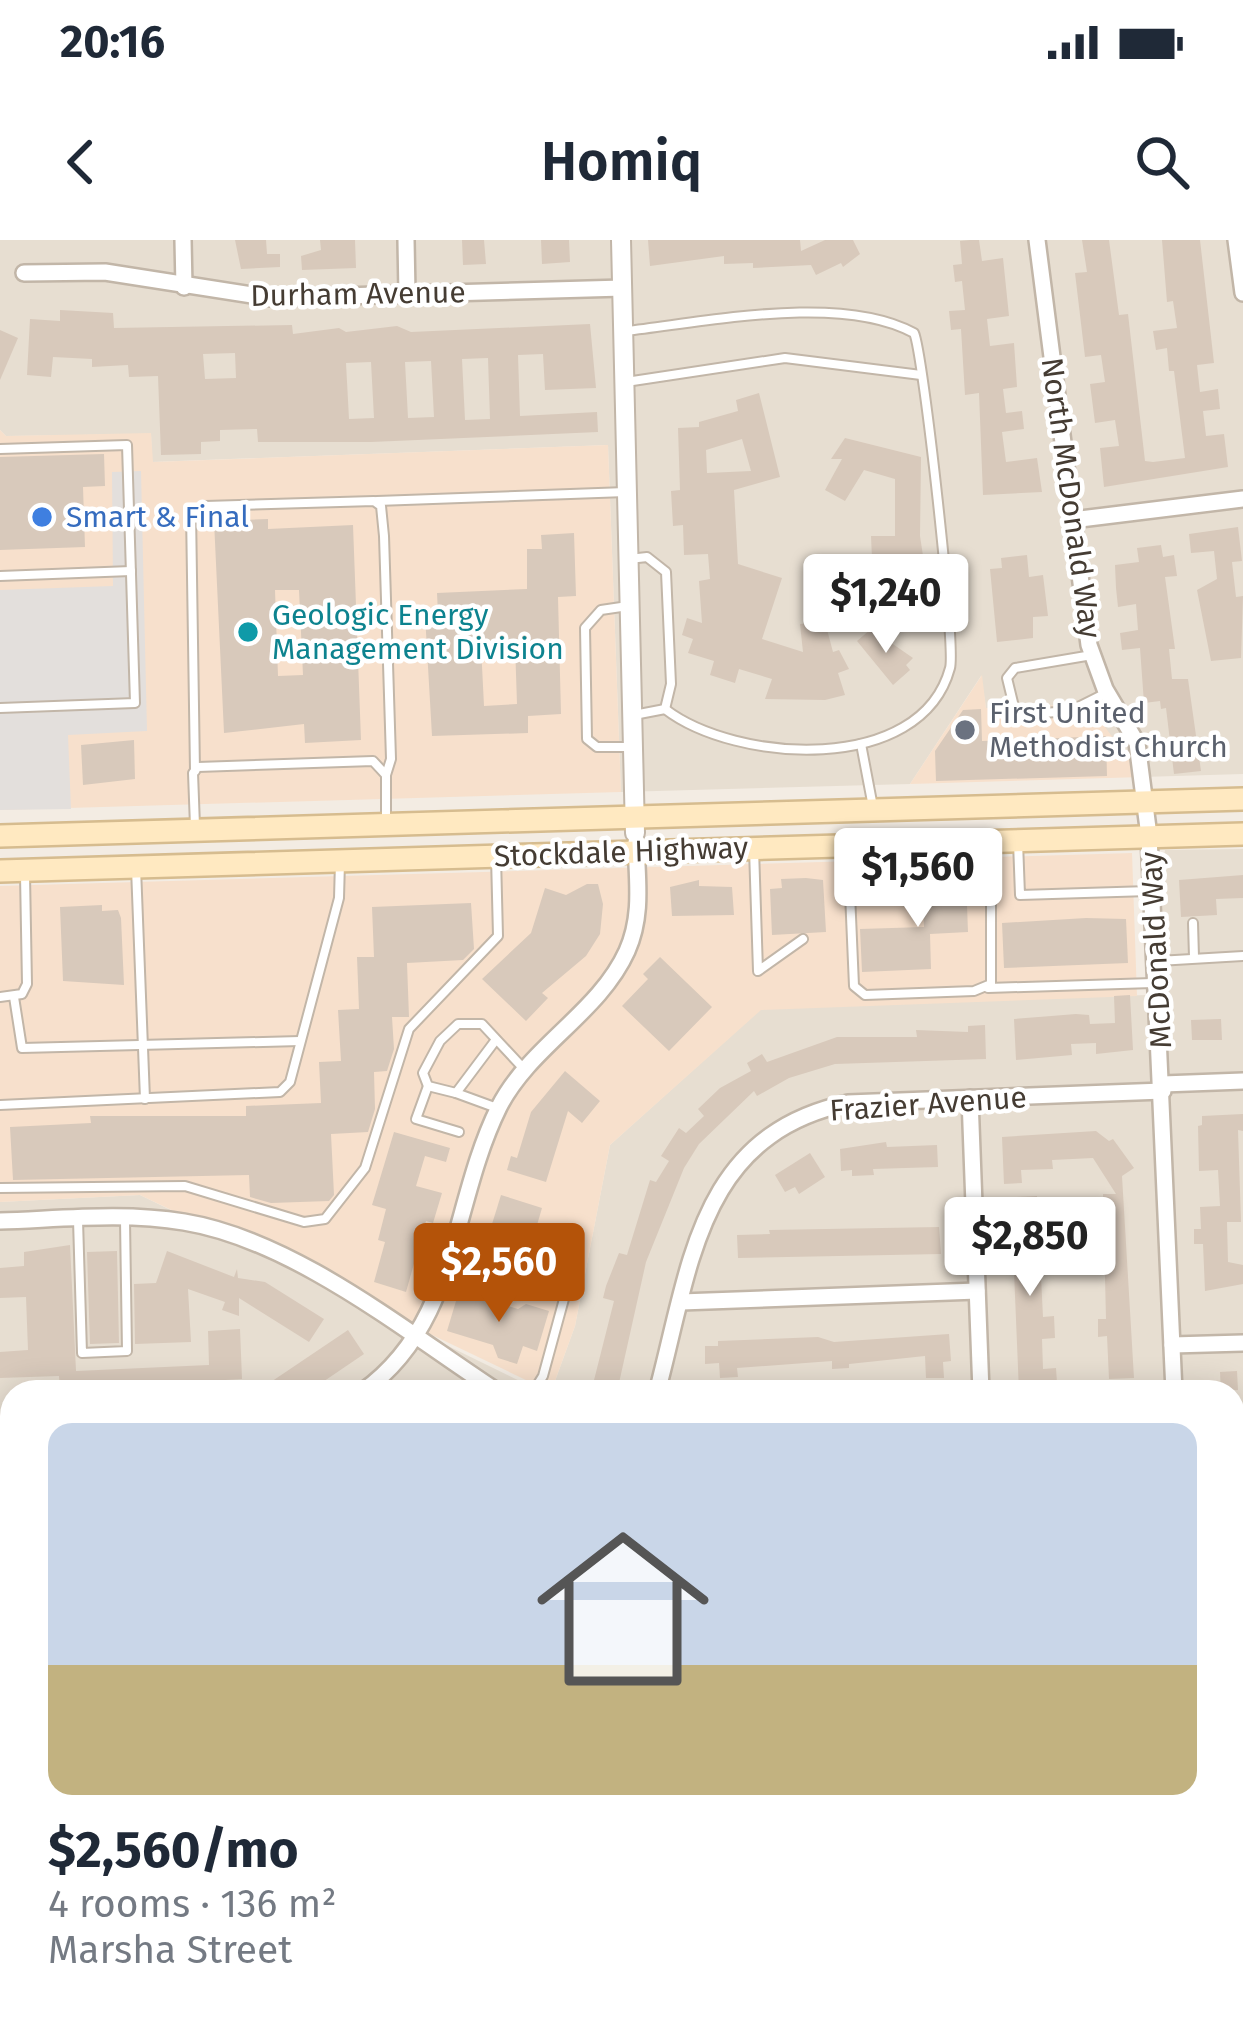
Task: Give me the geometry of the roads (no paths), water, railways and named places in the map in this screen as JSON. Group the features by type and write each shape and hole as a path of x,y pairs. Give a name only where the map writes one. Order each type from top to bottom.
{"main road":[{"name":"Stockdale Highway","path":"0,836 386,824 635,834 753,848 991,841 1243,799"},
{"name":"Stockdale Highway","path":"0,871 496,855 635,834 873,809 1147,818 1243,834"}],"street":[{"path":"183,240 184,287"},
{"path":"406,240 407,294"},
{"path":"374,1380 417,1339 436,1305 498,1109 525,1070 618,968 640,900 621,240"},
{"name":"North McDonald Way","path":"1037,240 1092,656 1137,743 1147,818"},
{"path":"1236,240 1243,293"},
{"name":"Durham Avenue","path":"24,273 105,272 271,298 622,288"},
{"path":"1072,520 1243,500"},
{"name":"McDonald Way","path":"1147,818 1158,961 1173,1380"},
{"name":"Frazier Avenue","path":"660,1380 715,1195 730,1172 770,1133 806,1115 848,1103 1243,1081"},
{"path":"970,1098 980,1380"},
{"path":"0,1221 125,1218 184,1222 251,1241 480,1380"},
{"path":"681,1302 977,1292"},
{"path":"1172,1345 1243,1342"}],"lane":[{"path":"624,331 735,318 850,315 901,326 919,344 951,667 916,723 861,744 763,746 704,733 664,709 632,716"},
{"path":"625,382 785,358 921,375"},
{"path":"0,449 127,445 135,704 0,709"},
{"path":"195,830 191,512 205,506 627,492"},
{"path":"374,501 381,506 385,536 391,759 386,775 386,824"},
{"path":"629,559 647,557 666,572 671,685 664,709"},
{"path":"0,576 130,571"},
{"path":"630,605 601,610 585,628 587,726 590,745 633,747"},
{"path":"1092,656 1009,672 1010,705 1016,715 1070,711 1108,692"},
{"path":"861,744 873,809"},
{"path":"195,771 206,764 373,761 386,775"},
{"path":"1018,840 1020,895 1153,891"},
{"path":"987,988 994,976 991,841"},
{"path":"850,896 884,896 906,889 910,843"},
{"path":"848,845 854,986 866,994 1159,983"},
{"path":"753,848 758,971 803,939"},
{"path":"0,1187 185,1186 304,1222 325,1220 365,1168 410,1029 499,936 496,855"},
{"path":"0,1106 280,1092 290,1082 339,898 340,860"},
{"path":"136,867 145,1100"},
{"path":"0,997 14,997 27,984 25,870"},
{"path":"1193,922 1194,958"},
{"path":"1158,961 1243,956"},
{"path":"14,997 22,1048 300,1041"},
{"path":"459,1132 416,1119 428,1086 423,1073 430,1056 458,1024 482,1024 525,1070"},
{"path":"456,1094 496,1041"},
{"path":"428,1086 498,1109"},
{"path":"78,1219 82,1353 128,1351 125,1218"},
{"path":"452,1253 568,1288 540,1380"}],"place":[{"name":"Smart & Final","path":"42,517"},
{"name":"Geologic Energy Management Division","path":"248,632"},
{"name":"First United Methodist Church","path":"965,730"}]}
